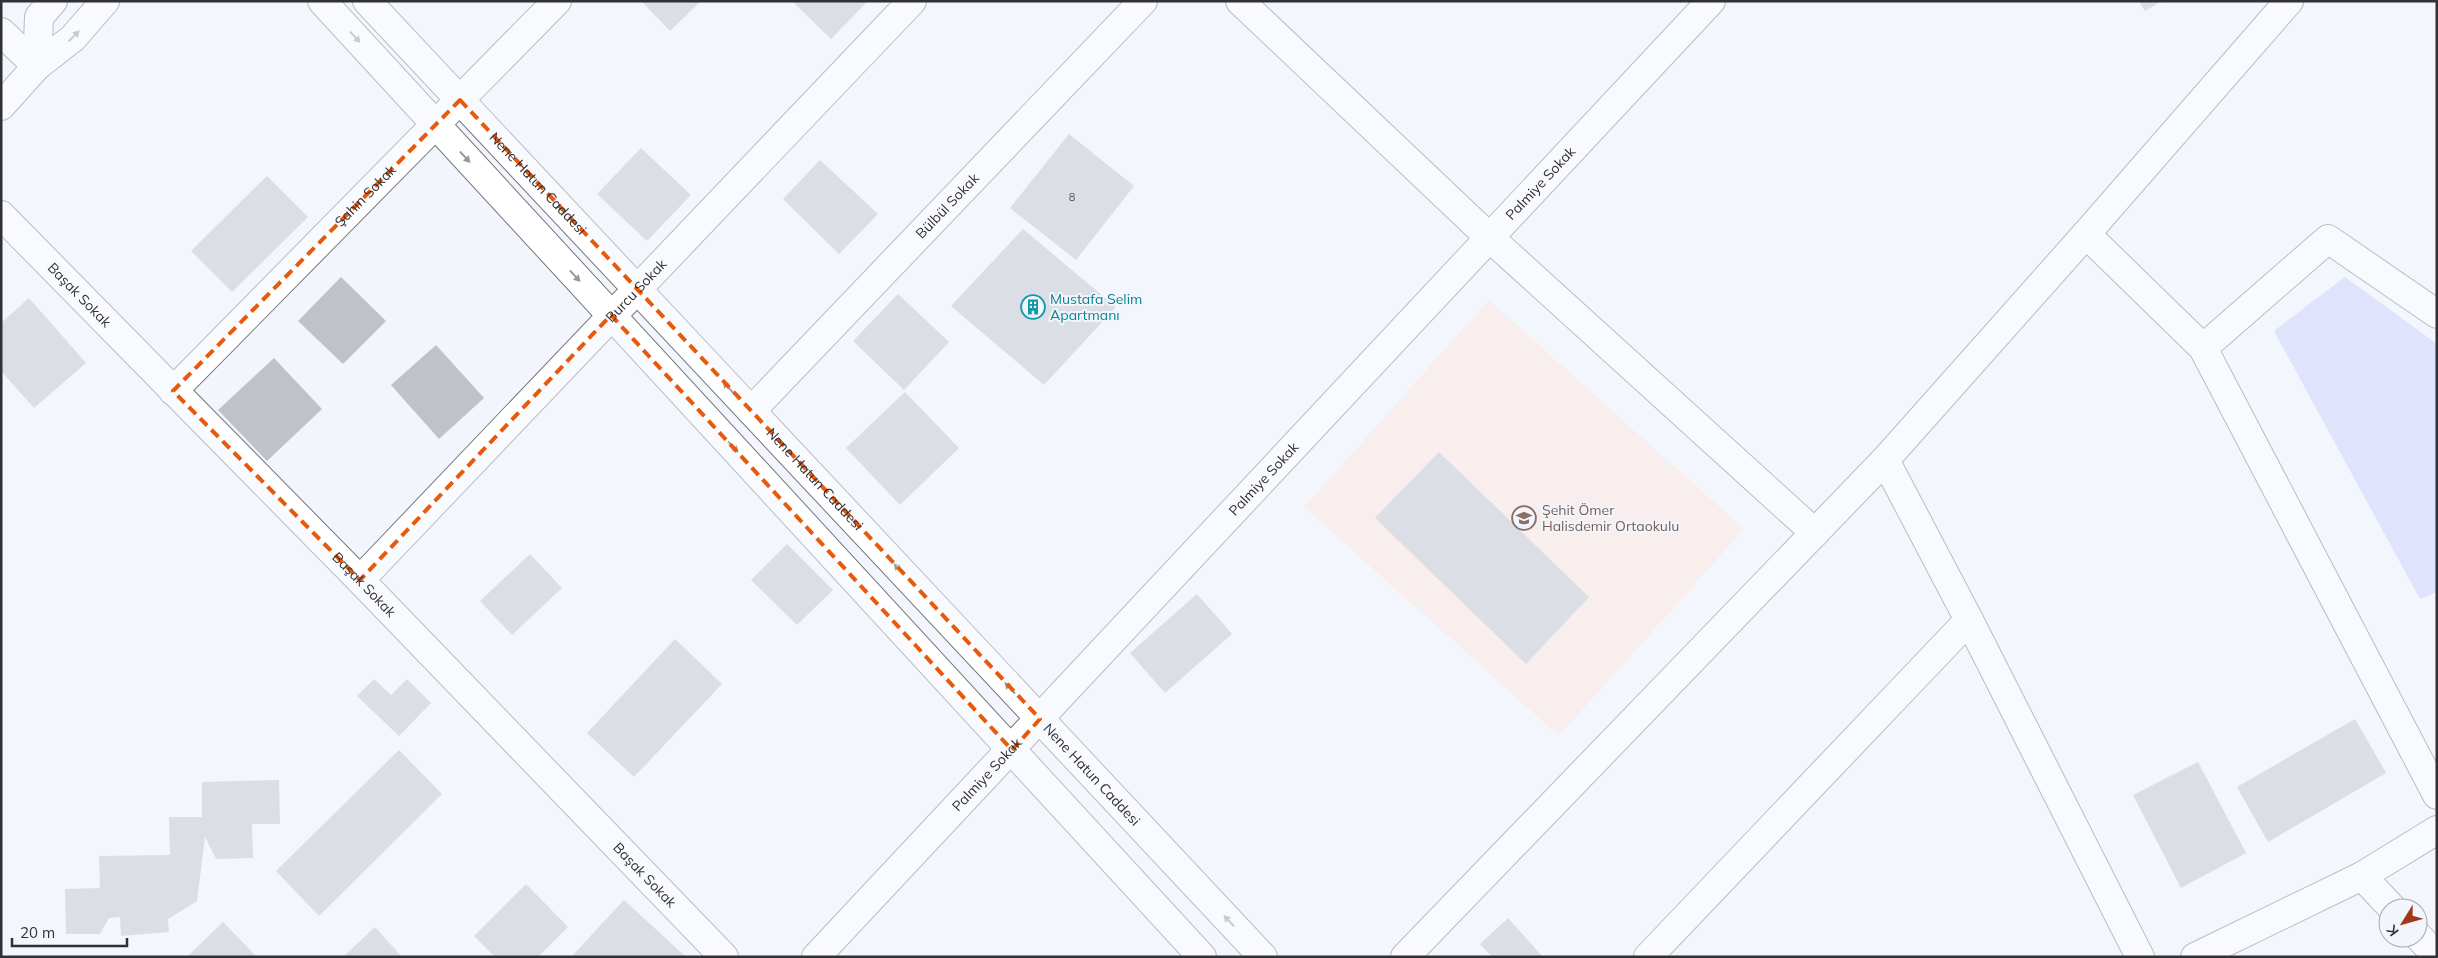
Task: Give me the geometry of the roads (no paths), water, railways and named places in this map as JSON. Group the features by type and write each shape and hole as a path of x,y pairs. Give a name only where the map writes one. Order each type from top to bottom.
{"street":[{"path":"37,66 39,17 53,1"},
{"path":"1,106 37,66 73,38 105,1"},
{"path":"322,1 1202,957"},
{"name":"Nene Hatun Caddesi","path":"367,1 1263,957"},
{"name":"Şahin Sokak","path":"173,391 557,1"},
{"name":"Burcu Sokak","path":"360,580 636,288 912,1"},
{"name":"Bülbül Sokak","path":"751,411 1143,1"},
{"path":"1240,1 1490,238 1815,532"},
{"name":"Palmiye Sokak","path":"816,957 1012,750 1711,1"},
{"path":"1405,957 1884,460 2086,234 2289,1"},
{"path":"1,32 37,66"},
{"name":"Başak Sokak","path":"1,215 360,580 724,957"},
{"path":"2086,234 2203,348 2437,795"},
{"path":"2203,348 2328,239 2437,314"},
{"path":"1884,460 1969,620 2140,957"},
{"path":"1648,957 1969,620"},
{"path":"2195,957 2362,876 2433,837"},
{"path":"2362,876 2383,898"},
{"path":"2428,947 2437,956"}],"place":[{"name":"Mustafa Selim Apartmanı","path":"1033,307"},
{"name":"Şehit Ömer Halisdemir Ortaokulu","path":"1524,518"}]}
